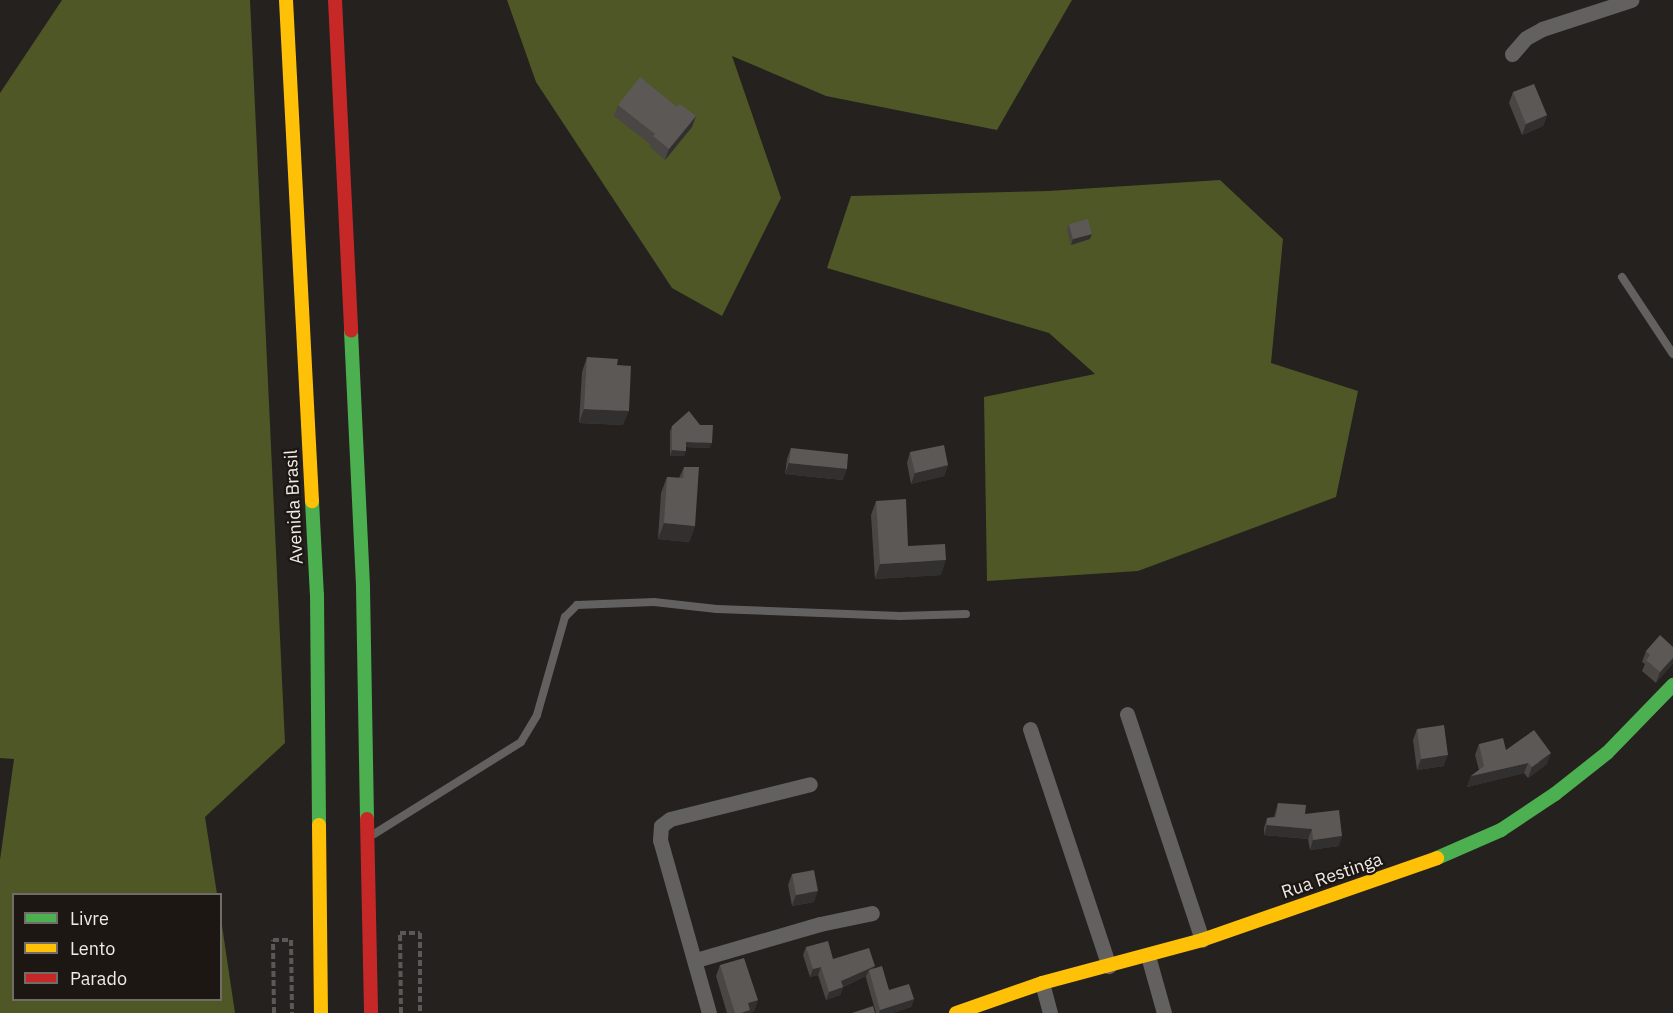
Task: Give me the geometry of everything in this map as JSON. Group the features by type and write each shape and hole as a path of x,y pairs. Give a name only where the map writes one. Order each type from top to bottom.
{"main road":[{"name":"Avenida Brasil","path":"286,0 317,595 321,1013"},
{"path":"335,0 362,565 371,1013"},
{"name":"Rua Restinga","path":"956,1013 1042,983 1202,940 1416,867 1501,830 1555,794 1608,753 1673,685"}],"street":[{"path":"1512,54 1526,38 1542,29 1631,0"},
{"path":"1127,714 1202,940"},
{"path":"1030,729 1109,966"},
{"path":"709,1013 696,960 660,840 663,822 810,784"},
{"path":"696,960 820,924 872,913"},
{"path":"1148,956 1164,1013"},
{"path":"1042,983 1050,1013"}],"lane":[{"path":"1622,277 1673,354"},
{"path":"368,838 521,742 537,715 566,617 578,605 654,602 717,609 900,616 966,614"}],"path":[{"path":"401,1013 400,933 420,933 420,1013"},
{"path":"274,1013 273,940 291,940 292,1013"}],"green space":[{"path":"62,0 250,0 285,743 205,817 217,893 12,893 12,1001 222,1001 222,926 235,1013 0,1013 0,860 14,759 0,758 0,93"},
{"path":"507,0 1072,0 997,130 826,96 732,56 781,198 722,316 672,288 536,82"},
{"path":"1220,180 1283,239 1271,363 1358,391 1336,497 1138,571 987,581 984,397 1095,374 1049,333 827,268 851,196 1048,191"}],"building":[{"path":"640,77 677,107 680,104 696,116 669,149 653,136 655,134 618,105"},
{"path":"1534,84 1547,115 1526,124 1513,92"},
{"path":"1088,219 1092,234 1073,239 1069,224"},
{"path":"587,357 618,359 617,365 631,366 629,411 584,409"},
{"path":"689,411 700,425 713,425 712,443 686,442 686,451 672,450 672,426"},
{"path":"944,445 948,465 915,473 910,452"},
{"path":"791,448 848,454 847,469 789,463"},
{"path":"684,467 699,467 695,526 664,523 667,477 683,478"},
{"path":"906,499 908,546 945,544 946,560 880,564 876,501"},
{"path":"1660,635 1673,647 1673,658 1660,672 1646,660 1650,655 1646,651"},
{"path":"1444,725 1448,755 1421,759 1417,729"},
{"path":"1534,730 1551,753 1532,767 1528,763 1471,776 1484,766 1479,744 1503,738 1506,750"},
{"path":"1278,803 1306,805 1305,814 1339,810 1342,836 1313,840 1312,829 1267,825 1267,818 1276,817"},
{"path":"814,870 818,891 796,895 792,874"},
{"path":"828,941 833,959 869,948 875,966 841,981 843,987 829,992 821,967 813,969 806,947"},
{"path":"744,958 758,1000 748,1003 750,1010 735,1013 720,965"},
{"path":"882,966 889,990 909,984 914,999 880,1010 869,970"},
{"path":"873,1006 875,1013 852,1013"}],"traffic: fast":[{"path":"351,331 363,588 367,819"},
{"path":"312,501 317,595 319,825"},
{"path":"1437,858 1501,830 1555,794 1607,753 1673,685"}],"traffic: slow":[{"path":"286,0 312,501"},
{"path":"319,825 321,1013"},
{"path":"956,1013 1042,983 1202,940 1437,858"}],"traffic: jam":[{"path":"335,0 351,331"},
{"path":"367,819 371,1013"}]}
